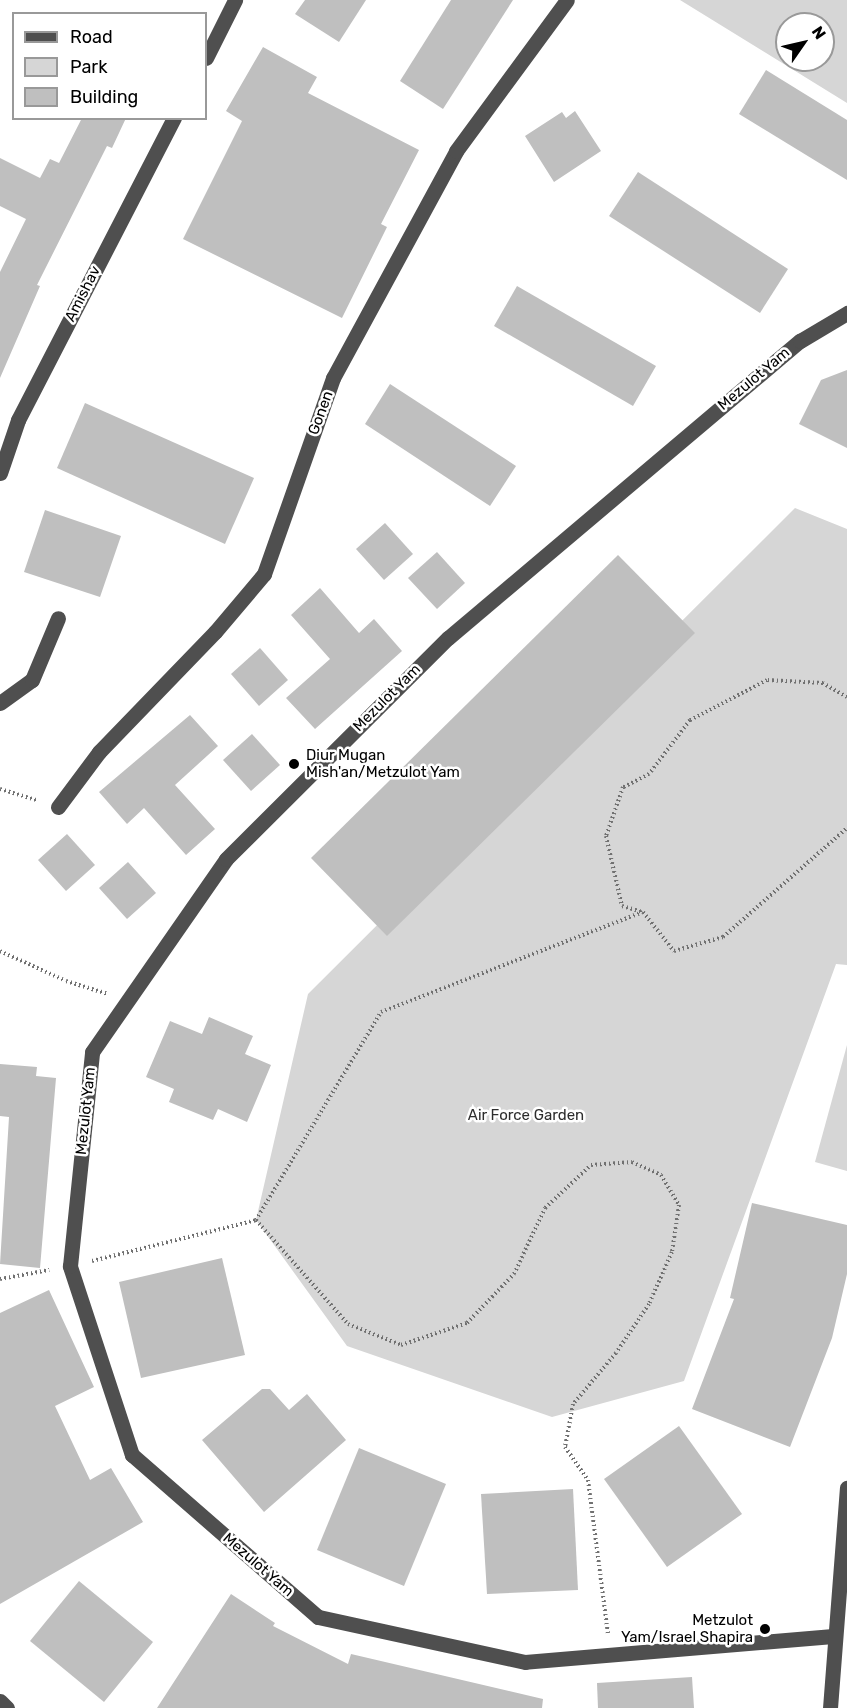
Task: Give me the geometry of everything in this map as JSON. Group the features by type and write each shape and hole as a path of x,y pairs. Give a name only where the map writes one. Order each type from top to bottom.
{"street":[{"path":"207,56 235,0"},
{"name":"Gonen","path":"58,807 99,752 215,632 264,574 333,378 456,151 567,0"},
{"name":"Amishav","path":"0,473 18,420 173,120"},
{"name":"Mezulot Yam","path":"833,1636 525,1662 318,1617 132,1455 70,1266 92,1052 226,859 448,638 800,341 847,313"},
{"path":"0,703 32,680 57,618"},
{"path":"830,1708 833,1636 847,1488"},
{"path":"0,1701 7,1708"}],"path":[{"path":"847,698 823,683 767,680 690,720 649,774 623,787 606,836 622,906 642,912 674,951 723,938 847,828"},
{"path":"0,789 58,807"},
{"path":"0,1279 70,1266 256,1220 381,1012 642,912"},
{"path":"0,951 66,981 128,1001"},
{"path":"256,1220 348,1324 401,1345 468,1323 514,1274 545,1208 591,1165 632,1162 661,1175 679,1205 672,1252 649,1304 616,1353 573,1404 565,1447 588,1480 610,1655"}],"green space":[{"path":"680,0 847,0 847,103 797,72 835,72 835,12 775,12 775,59"},
{"name":"Air Force Garden","path":"795,508 847,529 847,965 836,964 684,1381 552,1417 347,1346 256,1220 308,994"},
{"path":"847,1045 847,1171 815,1162"}],"building":[{"path":"305,0 366,0 339,42 295,14"},
{"path":"451,0 513,0 443,109 400,81"},
{"path":"263,47 317,77 308,93 419,150 381,224 387,227 342,318 183,239 242,121 226,111"},
{"path":"766,70 847,120 847,180 739,114"},
{"path":"575,111 601,151 554,182 525,136 562,112 566,118"},
{"path":"81,120 125,120 112,148 107,146 37,285 40,286 0,378 0,272 26,219 0,206 0,158 40,178 50,159 59,163"},
{"path":"638,172 788,269 760,313 609,216"},
{"path":"517,286 656,366 633,406 494,326"},
{"path":"847,370 847,448 799,424 821,380"},
{"path":"390,384 516,466 490,506 365,424"},
{"path":"85,403 254,478 225,544 57,468"},
{"path":"45,510 121,536 100,597 24,572"},
{"path":"385,523 413,554 384,580 356,549"},
{"path":"437,552 465,583 437,609 408,578"},
{"path":"618,555 695,633 387,936 311,858"},
{"path":"320,588 359,633 374,619 402,651 315,729 286,698 330,659 291,615"},
{"path":"260,648 288,680 259,706 231,674"},
{"path":"190,715 218,746 175,785 215,829 186,855 144,808 127,824 99,792"},
{"path":"252,734 280,765 251,791 223,760"},
{"path":"67,834 95,865 66,891 38,860"},
{"path":"128,862 156,893 127,919 99,888"},
{"path":"209,1017 253,1036 245,1054 271,1065 247,1122 218,1109 213,1120 169,1102 174,1089 146,1077 170,1021 202,1034"},
{"path":"0,1064 37,1067 36,1076 56,1078 40,1268 0,1264 9,1117 0,1116"},
{"path":"752,1203 847,1225 847,1274 832,1338 790,1447 692,1409 734,1299 730,1298"},
{"path":"222,1258 245,1355 141,1378 119,1282"},
{"path":"49,1290 94,1387 55,1406 90,1480 111,1468 143,1522 0,1604 0,1313"},
{"path":"262,1389 270,1389 289,1410 307,1394 346,1440 264,1512 202,1440"},
{"path":"679,1426 742,1514 667,1567 604,1479"},
{"path":"359,1448 446,1484 404,1586 317,1550"},
{"path":"573,1489 578,1590 487,1594 481,1494"},
{"path":"79,1581 153,1642 104,1702 30,1641"},
{"path":"231,1594 275,1623 273,1626 348,1664 351,1654 543,1699 542,1708 157,1708"},
{"path":"692,1677 694,1708 598,1708 597,1683"}],"place":[{"name":"Diur Mugan Mish'an/Metzulot Yam","path":"294,764"},
{"name":"Metzulot Yam/Israel Shapira","path":"765,1629"}]}
